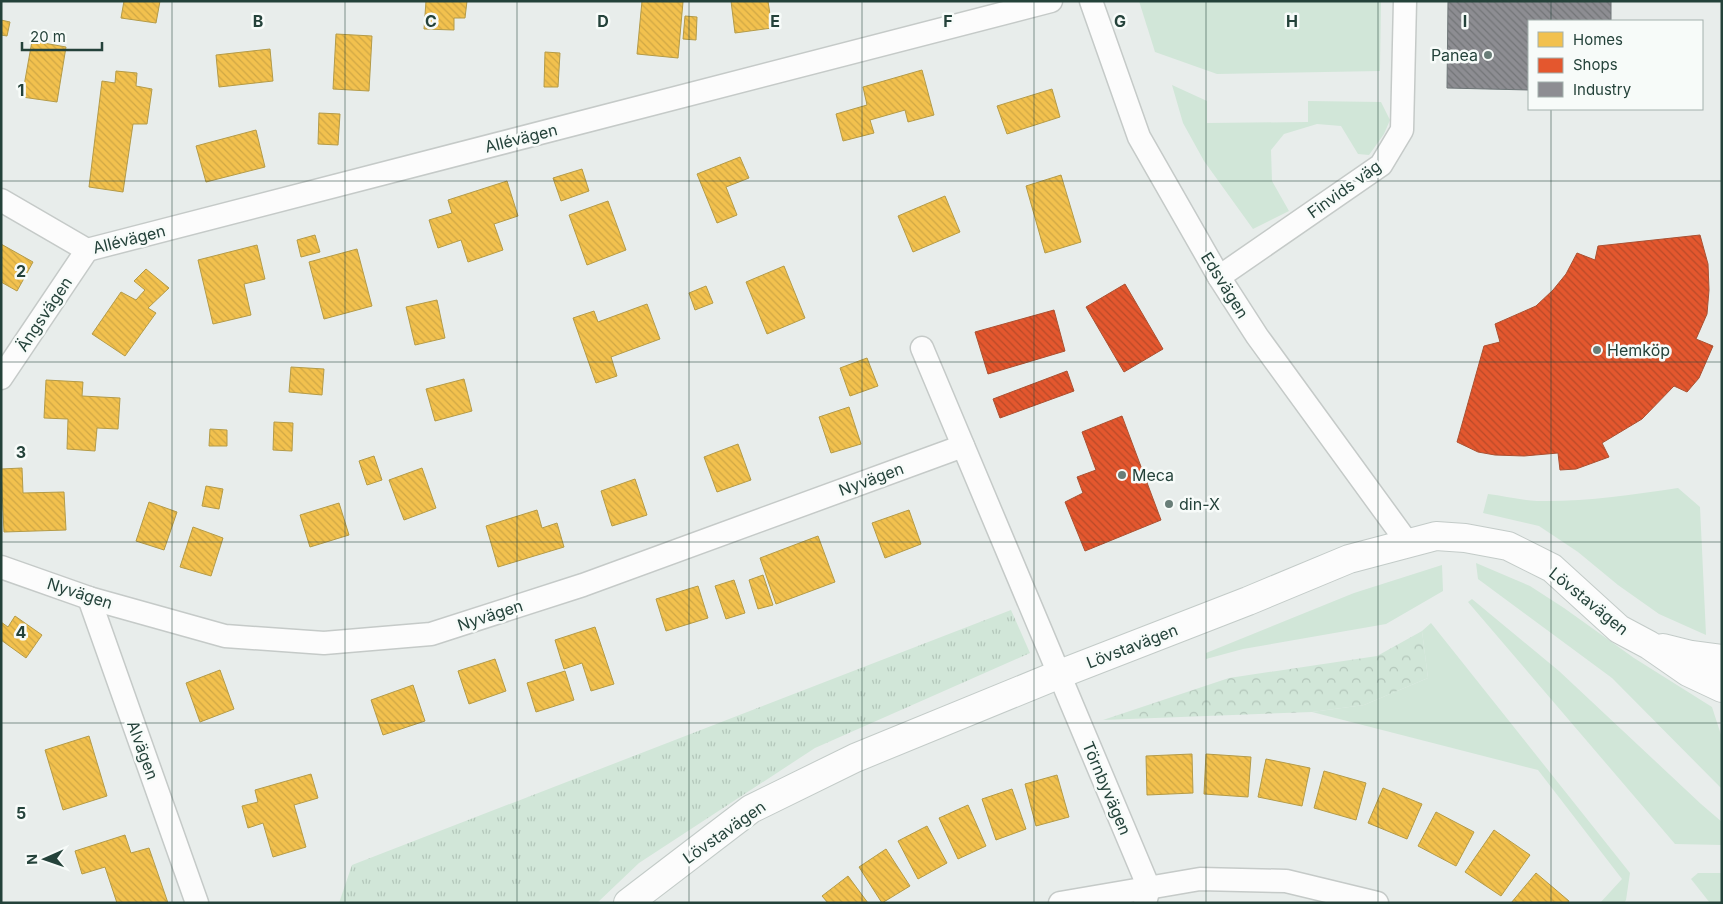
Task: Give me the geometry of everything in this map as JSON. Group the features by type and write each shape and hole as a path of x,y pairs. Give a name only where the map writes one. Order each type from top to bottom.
{"street":[{"name":"Allévägen","path":"1,200 88,250 1051,1"},
{"name":"Edsvägen","path":"1091,1 1139,138 1219,276 1257,336 1407,542"},
{"name":"Finvids väg","path":"1219,276 1381,165 1402,130 1406,1"},
{"name":"Ängsvägen","path":"1,378 88,250"},
{"path":"922,348 1060,674"},
{"name":"Nyvägen","path":"1,568 89,598 225,636 324,643 431,634 583,585 963,446"},
{"name":"Lövstavägen","path":"628,903 751,809 855,758 1349,559 1407,542 1436,536 1465,538 1508,546 1552,568 1619,629 1649,644 1688,672 1722,688"},
{"name":"Alvägen","path":"89,598 197,903"},
{"name":"Lövstavägen","path":"1649,644 1692,655 1722,659"},
{"name":"Törnbyvägen","path":"1060,674 1147,895"},
{"path":"1060,903 1147,895 1200,880 1286,880 1377,903"}],"green space":[{"path":"1139,1 1381,1 1380,71 1217,74 1155,52"},
{"path":"1172,85 1207,101 1207,123 1308,122 1308,101 1381,102 1390,120 1384,134 1369,155 1358,154 1341,126 1317,124 1284,134 1271,150 1272,181 1289,211 1253,229 1204,161 1183,123"},
{"path":"1678,488 1700,507 1706,635 1659,614 1618,585 1578,552 1539,526 1483,513 1488,494 1555,501 1608,498"},
{"path":"1476,563 1530,586 1634,658 1712,707 1722,738 1722,789 1612,678 1478,579"},
{"path":"1442,565 1443,591 1386,624 1243,649 1206,659 1206,653 1354,593"},
{"path":"1472,599 1559,671 1722,822 1722,845 1675,844 1468,602"},
{"path":"1011,610 1030,653 815,748 639,863 597,903 339,903 352,865"},
{"path":"1431,623 1630,873 1624,903 1600,903 1622,879 1538,770 1312,712 1364,705 1428,678 1422,631"},
{"path":"1422,631 1428,678 1364,705 1312,712 1103,720 1229,678 1377,656"},
{"path":"1698,873 1722,873 1722,903 1710,903 1691,879"}],"building: Homes":[{"path":"124,1 160,1 156,23 121,18"},
{"path":"426,1 467,1 465,18 454,18 454,30 424,29"},
{"path":"642,1 683,2 678,58 637,54"},
{"path":"731,1 768,1 772,28 735,33"},
{"path":"685,16 697,17 696,40 683,39"},
{"path":"1,20 10,22 7,36 1,35"},
{"path":"336,34 372,36 369,91 333,89"},
{"path":"32,41 66,47 57,102 22,97"},
{"path":"270,49 273,81 219,87 216,55"},
{"path":"545,52 560,53 558,87 544,87"},
{"path":"922,70 934,115 908,122 905,110 870,120 874,133 843,141 836,114 867,105 863,87"},
{"path":"116,71 137,73 136,86 152,89 147,124 133,124 123,192 89,187 102,81 115,83"},
{"path":"1052,89 1060,117 1007,134 997,106"},
{"path":"319,113 340,114 338,145 318,144"},
{"path":"256,130 265,167 206,182 196,146"},
{"path":"740,157 749,178 726,187 737,215 717,223 697,174"},
{"path":"582,169 589,191 561,201 553,178"},
{"path":"1061,175 1081,242 1045,253 1026,186"},
{"path":"507,181 518,216 494,224 503,250 468,262 461,240 438,248 429,220 452,213 448,200"},
{"path":"945,196 960,232 913,252 898,216"},
{"path":"608,201 626,250 587,265 569,215"},
{"path":"315,235 320,252 301,257 297,240"},
{"path":"1,244 33,262 17,291 1,282"},
{"path":"257,245 265,279 244,284 251,315 213,324 198,260"},
{"path":"357,249 372,306 324,319 309,262"},
{"path":"784,266 805,318 767,334 746,282"},
{"path":"146,269 169,288 148,308 156,313 125,356 92,334 121,292 136,300 145,290 134,281"},
{"path":"706,286 713,303 695,310 689,293"},
{"path":"437,300 445,338 415,345 406,307"},
{"path":"647,304 660,339 611,357 617,376 596,383 573,318 594,311 598,322"},
{"path":"867,358 878,386 850,396 840,368"},
{"path":"291,367 324,369 322,395 289,392"},
{"path":"464,379 472,411 435,421 426,389"},
{"path":"46,380 83,382 82,396 120,398 118,429 97,428 95,451 67,449 68,419 44,418"},
{"path":"849,407 861,444 831,453 819,417"},
{"path":"274,422 293,423 292,451 273,450"},
{"path":"210,429 227,430 227,446 209,446"},
{"path":"738,444 751,480 717,492 704,457"},
{"path":"374,456 382,480 367,485 359,461"},
{"path":"22,468 23,493 64,492 66,530 4,532 1,469"},
{"path":"422,468 436,508 404,520 389,480"},
{"path":"635,479 647,515 612,526 601,491"},
{"path":"206,486 223,489 219,509 202,506"},
{"path":"149,502 177,512 164,550 136,541"},
{"path":"339,503 349,535 310,547 300,515"},
{"path":"537,510 542,528 557,523 564,547 498,567 486,526"},
{"path":"909,510 921,544 885,558 872,523"},
{"path":"193,527 223,538 211,576 180,567"},
{"path":"818,536 835,582 776,604 760,558"},
{"path":"763,575 773,605 758,609 749,580"},
{"path":"734,580 745,613 726,619 715,586"},
{"path":"698,586 708,618 666,631 656,599"},
{"path":"15,616 42,635 26,658 1,640 1,622 8,627"},
{"path":"595,627 614,684 591,691 582,663 564,669 555,640"},
{"path":"495,659 506,691 469,704 458,671"},
{"path":"220,670 234,709 200,722 186,683"},
{"path":"565,671 574,700 536,712 527,683"},
{"path":"413,685 425,721 383,735 371,700"},
{"path":"89,736 107,796 63,810 45,750"},
{"path":"1192,754 1193,793 1147,795 1146,756"},
{"path":"1206,754 1251,757 1248,797 1204,794"},
{"path":"1266,759 1310,768 1302,806 1258,797"},
{"path":"1324,771 1366,783 1356,820 1314,808"},
{"path":"311,774 318,798 294,805 306,847 273,857 263,823 248,828 242,806 258,802 255,790"},
{"path":"1057,775 1069,817 1036,826 1025,784"},
{"path":"1383,788 1422,804 1407,839 1368,823"},
{"path":"1012,789 1026,829 996,840 982,799"},
{"path":"968,805 986,846 958,859 939,818"},
{"path":"1436,812 1474,832 1456,866 1418,846"},
{"path":"927,826 947,863 918,879 898,841"},
{"path":"1494,830 1530,855 1501,896 1465,872"},
{"path":"125,835 131,853 149,848 168,903 117,903 105,867 82,874 75,851"},
{"path":"886,849 910,886 882,903 859,867"},
{"path":"1536,873 1569,901 1568,903 1511,903"},
{"path":"848,876 868,903 828,903 822,896"}],"building: Shops":[{"name":"Hemköp","path":"1700,235 1708,264 1709,290 1707,314 1696,339 1713,346 1699,378 1687,392 1674,386 1642,419 1602,443 1609,457 1576,469 1560,470 1558,453 1524,456 1495,455 1478,452 1457,442 1484,346 1500,342 1495,324 1536,306 1566,274 1577,253 1595,260 1598,246"},
{"path":"1125,284 1163,349 1124,372 1086,307"},
{"path":"1054,310 1065,351 988,374 975,332"},
{"path":"1067,371 1074,391 1000,418 993,399"},
{"path":"1122,416 1161,520 1085,551 1065,502 1083,493 1077,477 1096,470 1082,432"}],"building: Industry":[{"name":"Panea","path":"1448,1 1611,1 1611,20 1528,20 1528,90 1447,88"}],"place":[{"name":"Panea","path":"1488,55"},
{"name":"Hemköp","path":"1597,350"},
{"name":"Meca","path":"1122,475"},
{"name":"din-X","path":"1169,504"}]}
